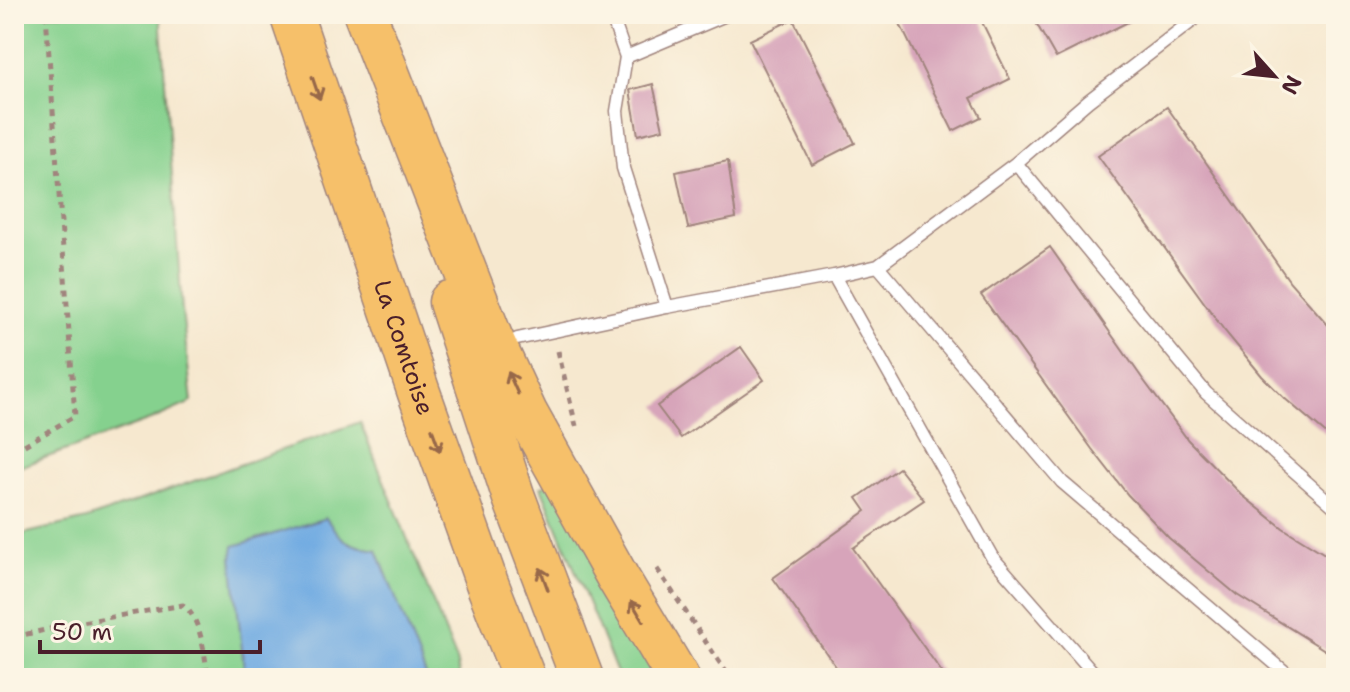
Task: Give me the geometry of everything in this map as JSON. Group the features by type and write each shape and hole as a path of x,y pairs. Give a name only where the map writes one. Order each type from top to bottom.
{"highway":[{"name":"La Comtoise","path":"291,14 419,393 524,678"},
{"path":"357,14 513,495 582,678"},
{"path":"365,14 491,337 526,413 678,678"}],"lane":[{"path":"611,14 626,57 617,111 623,168 667,307"},
{"path":"626,57 728,14"},
{"path":"517,339 878,266 1016,163 1088,101 1201,14"},
{"path":"1327,14 1336,22"},
{"path":"1016,163 1206,393 1336,508"},
{"path":"878,266 1062,482 1292,678"},
{"path":"834,276 992,557 1098,678"}],"path":[{"path":"14,451 75,416 46,14"},
{"path":"553,332 577,430"},
{"path":"652,562 730,678"},
{"path":"14,637 183,605 191,611 200,636 208,678"}],"green space":[{"path":"14,14 160,14 182,310 192,402 14,469"},
{"path":"360,422 455,656 460,678 14,678 14,536 87,519"},
{"path":"552,482 665,678 619,678 541,487"}],"water":[{"path":"326,518 347,541 377,550 427,678 245,678 232,557 234,546"}],"building":[{"path":"895,14 978,14 1010,79 971,98 981,117 953,131"},
{"path":"1031,14 1144,14 1056,58"},
{"path":"793,19 855,143 812,165 750,40"},
{"path":"653,84 663,129 638,135 630,90"},
{"path":"1167,107 1290,282 1336,334 1336,442 1262,376 1224,330 1098,156"},
{"path":"728,161 736,218 688,228 676,172"},
{"path":"1050,247 1188,440 1242,495 1283,528 1336,561 1336,657 1237,595 1169,538 1128,495 1092,449 981,295"},
{"path":"741,347 764,380 681,438 657,406"},
{"path":"899,468 924,500 853,548 946,678 844,678 773,578 866,511 857,498"}]}
